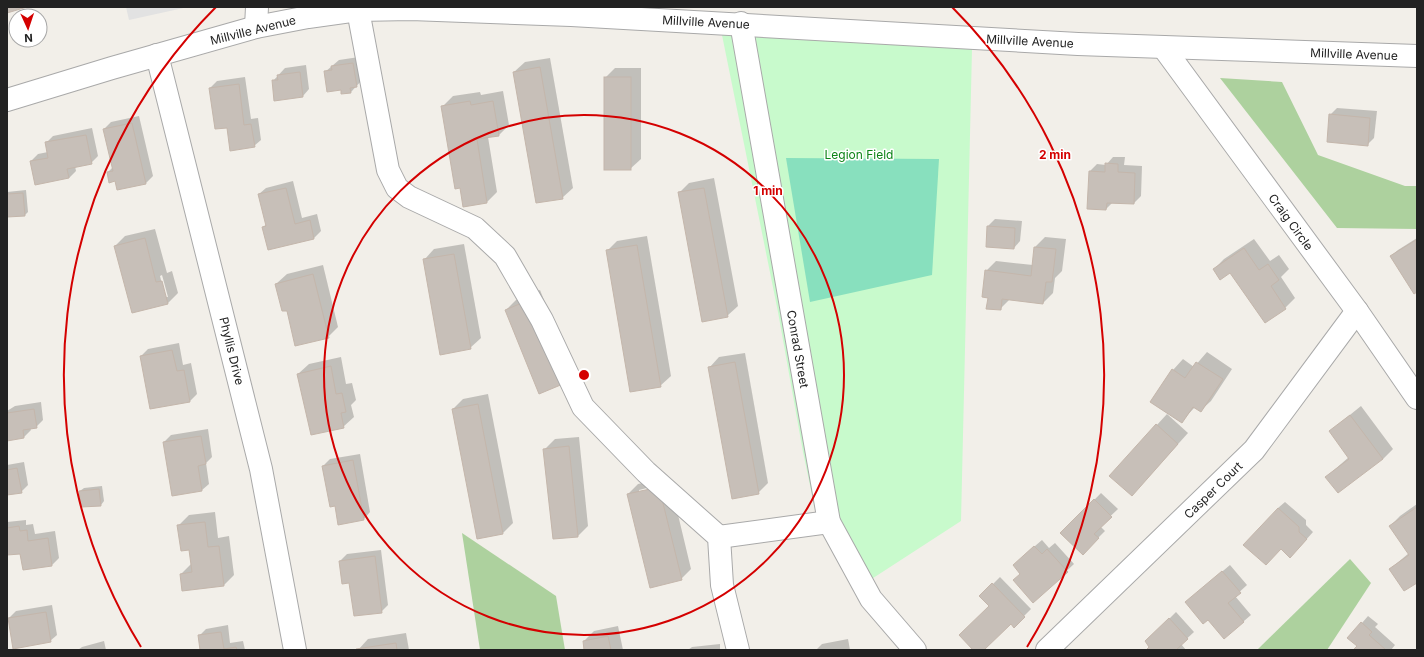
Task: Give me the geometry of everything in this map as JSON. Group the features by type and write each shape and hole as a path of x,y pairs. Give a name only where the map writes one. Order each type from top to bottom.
{"street":[{"name":"Millville Avenue","path":"7,100 157,55 257,17 308,17 358,10 411,9 572,11 741,23 1163,47 1417,56"},
{"path":"358,10 388,170 397,188 408,197 475,228 505,256 542,320 583,407 646,472 719,537 722,585 738,650"},
{"name":"Conrad Street","path":"741,23 829,522 871,599 915,650"},
{"name":"Craig Circle","path":"1163,47 1357,311 1417,398"},
{"name":"Phyllis Drive","path":"157,55 261,469 295,650"},
{"name":"Casper Court","path":"1046,650 1254,450 1357,311"},
{"path":"719,537 829,522"}],"green space":[{"name":"Legion Field","path":"722,35 972,49 961,521 867,582 815,509 803,452 778,312"},
{"path":"1220,78 1282,82 1318,155 1405,186 1417,186 1417,229 1337,228"},
{"path":"786,158 939,159 932,275 810,302"},
{"path":"462,533 556,596 565,650 480,650"},
{"path":"1350,559 1371,583 1327,650 1257,650"}],"shaded area":[{"path":"126,7 188,7 129,20"}],"building":[{"path":"7,7 27,7 8,8 7,13"},
{"path":"353,63 357,87 350,88 351,93 341,94 341,90 327,92 324,71 332,70 331,66"},
{"path":"540,67 563,199 536,203 513,72"},
{"path":"300,72 303,97 274,101 272,80 278,80 277,75"},
{"path":"604,77 631,77 631,170 604,170"},
{"path":"239,84 244,125 251,124 255,147 230,151 227,128 215,129 209,88"},
{"path":"470,101 471,105 493,101 499,136 477,139 487,203 463,207 460,188 455,189 441,106"},
{"path":"1329,114 1370,118 1368,146 1327,142"},
{"path":"132,123 146,184 117,190 115,181 109,183 107,172 113,171 103,129"},
{"path":"86,135 92,164 67,169 69,178 35,185 30,161 48,158 45,142"},
{"path":"1105,163 1118,164 1118,172 1135,173 1134,204 1107,203 1106,210 1087,209 1089,171 1105,172"},
{"path":"286,188 295,224 310,220 314,239 268,250 262,227 266,226 258,194"},
{"path":"704,188 728,317 702,322 678,192"},
{"path":"23,193 25,216 7,217 7,194"},
{"path":"987,226 1015,228 1014,249 986,247"},
{"path":"145,238 156,282 162,281 168,304 132,313 114,246"},
{"path":"1416,240 1417,292 1414,294 1390,256"},
{"path":"637,245 661,387 630,392 606,250"},
{"path":"1034,247 1056,249 1052,282 1046,282 1043,304 1002,299 1001,310 986,309 988,298 982,297 985,270 1031,276"},
{"path":"1244,248 1259,270 1268,264 1279,280 1271,286 1286,309 1265,323 1230,273 1220,280 1213,269"},
{"path":"454,254 471,349 440,355 423,259"},
{"path":"313,274 329,338 295,346 287,311 282,311 275,284"},
{"path":"529,300 563,384 539,394 505,310"},
{"path":"172,350 177,371 184,370 190,402 150,409 140,356"},
{"path":"735,362 759,494 732,499 708,367"},
{"path":"1196,362 1223,379 1201,412 1193,407 1182,423 1150,402 1172,369 1185,378"},
{"path":"331,366 336,394 342,393 346,412 341,413 344,428 311,435 297,374"},
{"path":"478,404 503,534 477,539 452,409"},
{"path":"34,409 37,428 23,430 24,438 7,441 7,413"},
{"path":"1350,415 1383,459 1338,493 1325,477 1349,459 1329,431"},
{"path":"1156,424 1178,444 1132,496 1109,476"},
{"path":"201,436 206,464 198,466 202,491 172,496 163,442"},
{"path":"569,446 578,537 553,539 543,449"},
{"path":"353,460 364,520 338,525 335,506 330,507 322,466"},
{"path":"17,468 22,493 7,495 7,470"},
{"path":"659,487 682,580 650,588 627,494"},
{"path":"99,489 101,506 81,507 79,491"},
{"path":"1094,499 1112,517 1094,534 1099,538 1083,555 1060,533"},
{"path":"1417,507 1417,583 1404,591 1389,569 1409,555 1389,526"},
{"path":"1278,508 1299,527 1299,532 1307,539 1290,558 1281,549 1266,565 1243,545"},
{"path":"205,522 208,547 219,546 224,586 182,591 180,574 192,572 189,550 181,551 177,525"},
{"path":"19,526 20,531 27,530 28,541 48,538 52,566 23,570 20,554 7,555 7,528"},
{"path":"1034,546 1042,554 1047,549 1068,572 1033,603 1013,580 1020,574 1013,565"},
{"path":"375,556 382,613 354,616 349,583 342,584 339,561"},
{"path":"1222,571 1241,593 1228,603 1244,622 1224,639 1208,620 1203,624 1185,602"},
{"path":"992,583 1025,617 1014,628 1011,624 984,650 973,650 959,635 989,606 979,596"},
{"path":"46,612 51,642 13,649 8,618"},
{"path":"1169,618 1188,639 1176,650 1146,650 1149,647 1145,641"},
{"path":"1361,622 1372,632 1369,635 1386,650 1353,650 1357,646 1347,638"},
{"path":"221,632 224,649 236,647 237,650 200,650 198,635"},
{"path":"608,636 611,650 584,650 583,641"},
{"path":"396,643 397,650 356,649"}]}
